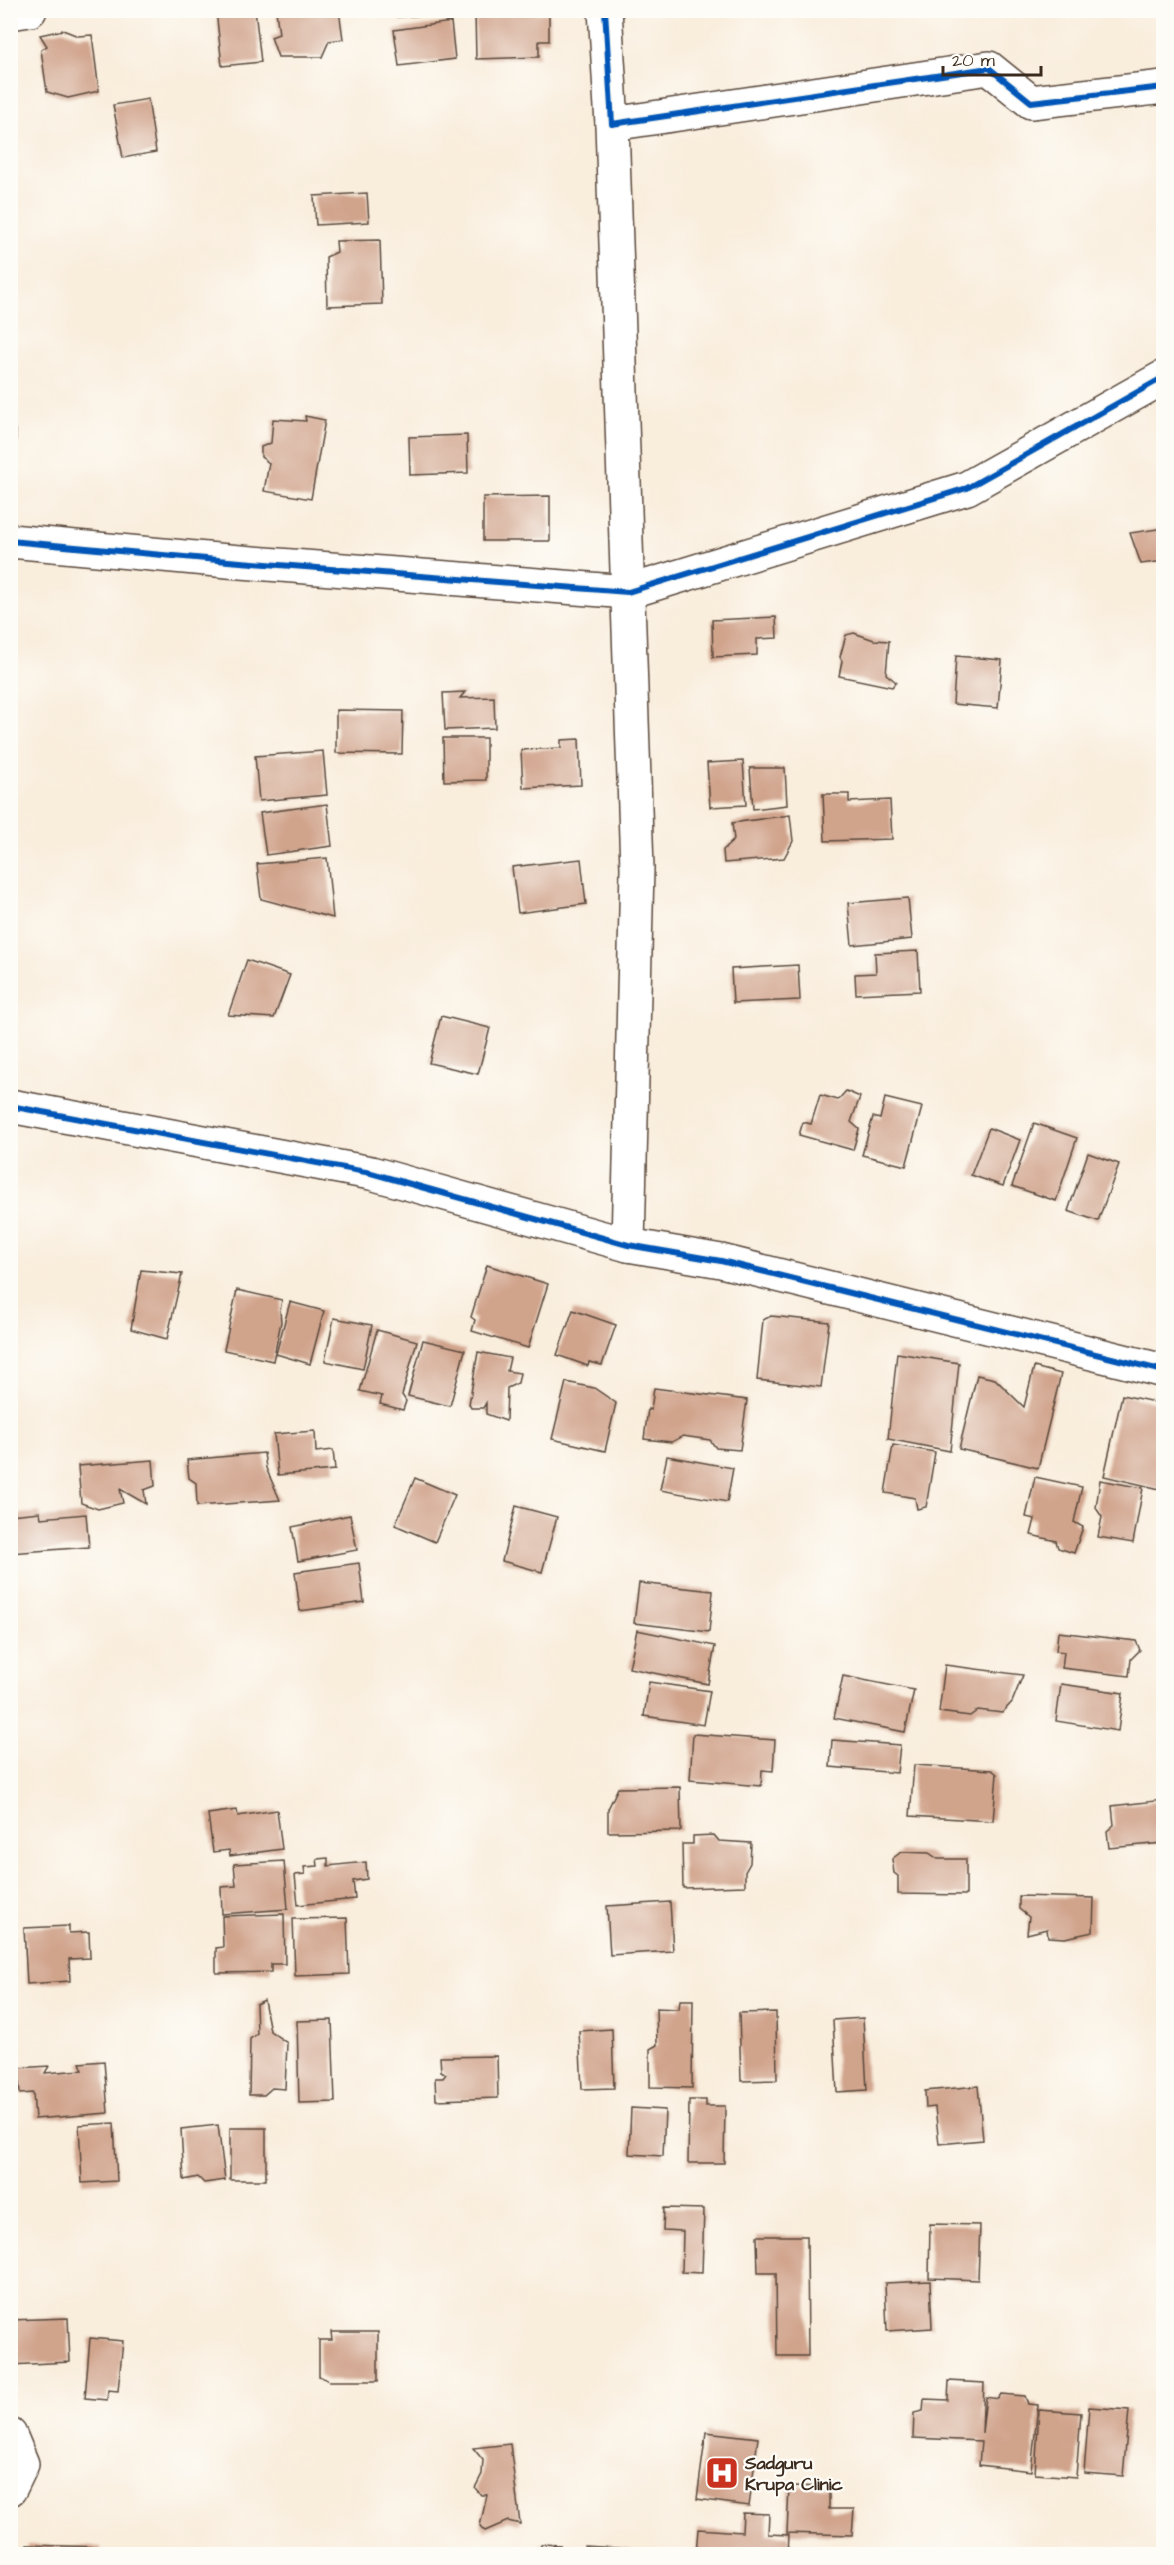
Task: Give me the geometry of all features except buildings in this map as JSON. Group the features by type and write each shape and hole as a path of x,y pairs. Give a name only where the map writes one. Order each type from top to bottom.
{"street":[{"path":"10,13 30,10"},
{"path":"605,10 612,124 637,868 628,1245"},
{"path":"612,124 989,68 1031,102 1164,87"},
{"path":"10,542 628,592 966,488 1164,377"},
{"path":"10,1106 371,1173 628,1245 721,1261 1164,1371"},
{"path":"10,2435 22,2464 10,2488"}],"cycle path":[{"path":"605,10 612,124 989,68 1031,102 1164,87"},
{"path":"10,541 228,561 628,592 967,488 1164,377"},
{"path":"10,1106 371,1173 628,1245 721,1261 1164,1371"}],"place":[{"name":"Sadguru Krupa Clinic","path":"722,2473"}]}
